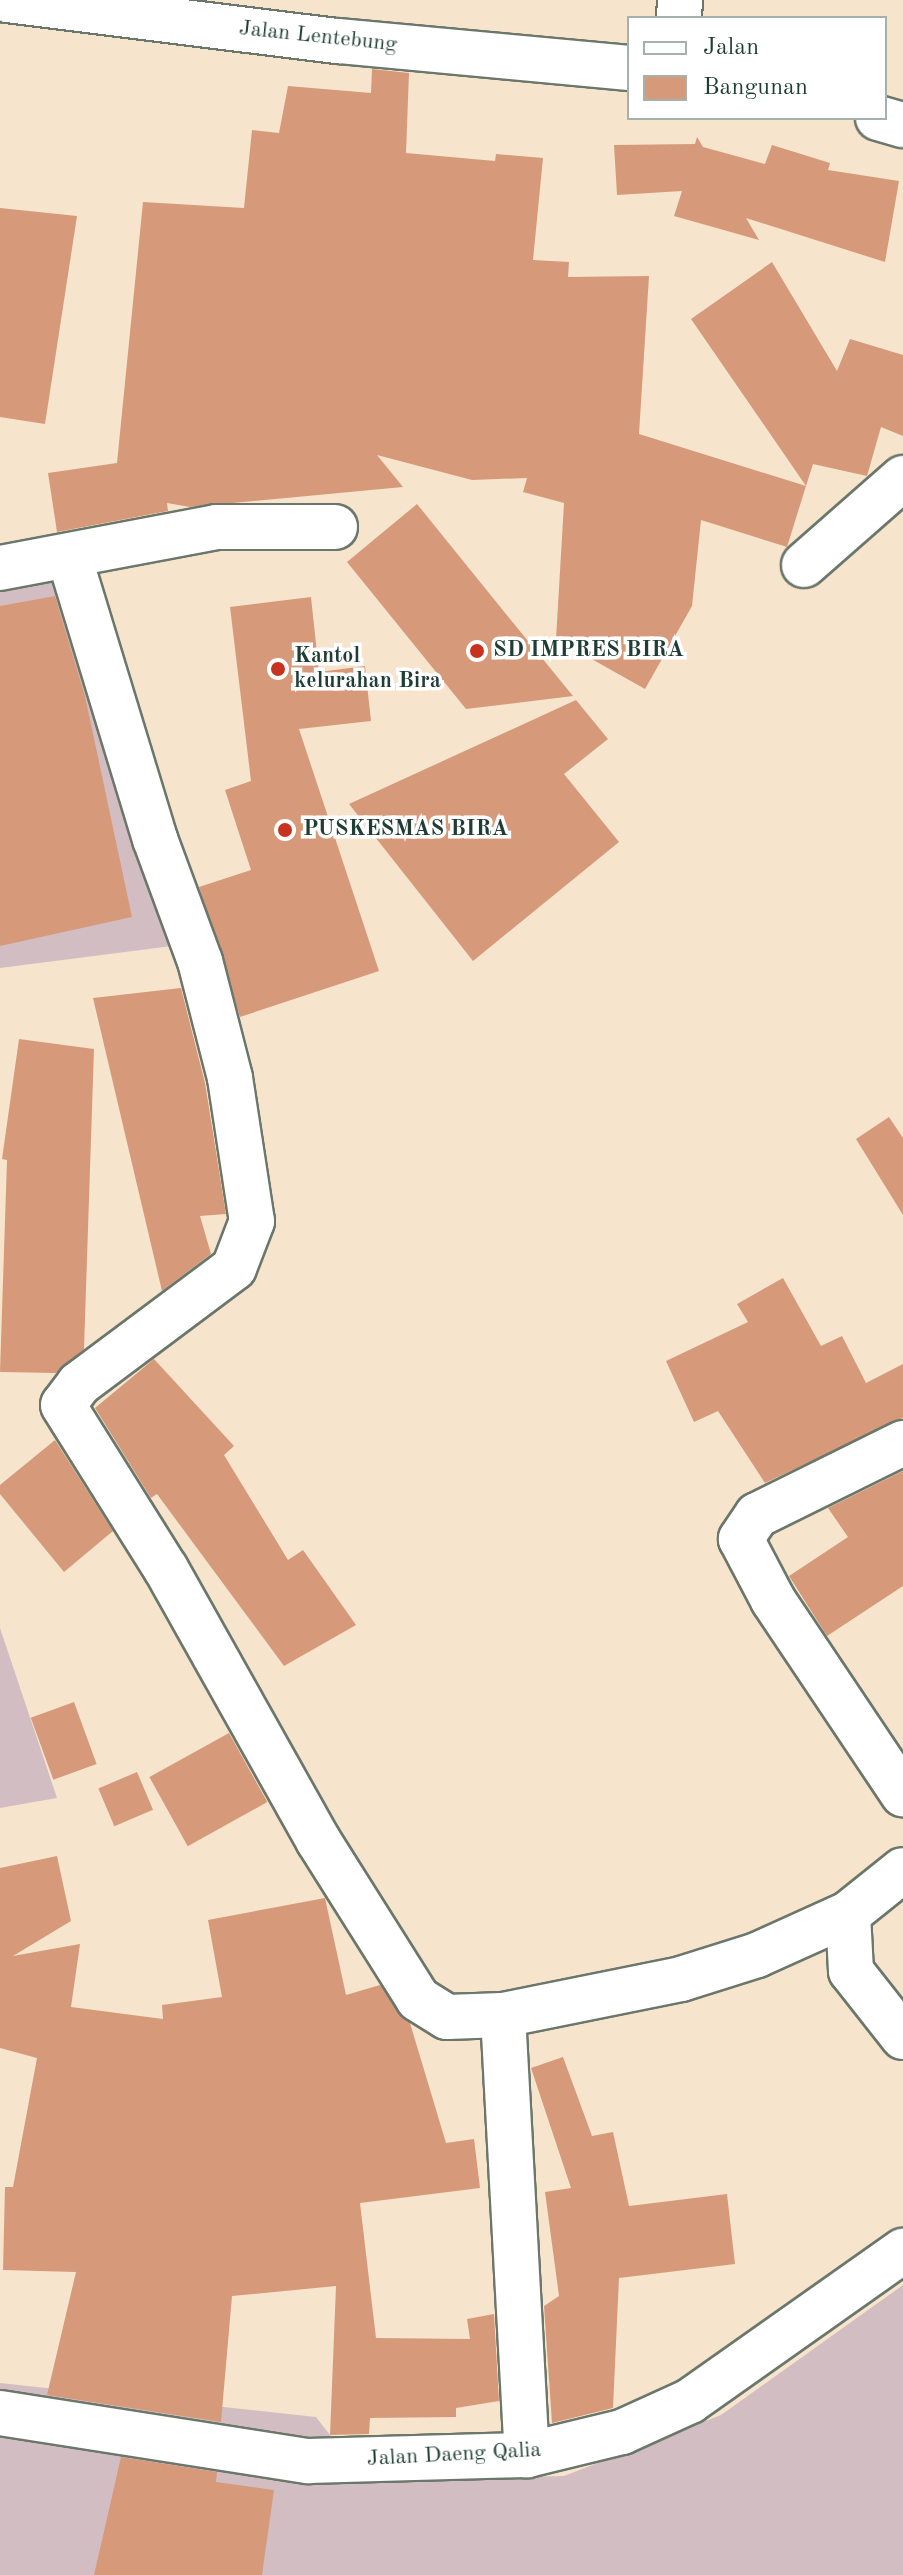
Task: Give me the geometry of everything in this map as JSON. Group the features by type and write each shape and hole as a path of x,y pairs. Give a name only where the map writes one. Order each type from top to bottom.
{"street":[{"name":"Jalan Lentebung","path":"7,0 123,7 627,68"},
{"path":"804,565 903,478"},
{"path":"0,568 216,527 335,527"},
{"path":"69,556 155,839 200,961 230,1078 252,1221 234,1268 79,1384 63,1405 166,1569 318,1840 418,1999 447,2017 503,2015 681,1979 757,1955 848,1914 903,1870"},
{"path":"903,1443 757,1515 741,1539 773,1600 903,1794"},
{"path":"848,1914 851,1971 903,2037"},
{"path":"503,2015 527,2455"},
{"name":"Jalan Daeng Qalia","path":"0,2413 308,2461 527,2455 622,2432 690,2401 903,2251"}],"shaded area":[{"path":"69,556 172,946 0,968 0,569"},
{"path":"0,1628 57,1798 0,1808"},
{"path":"903,2285 903,2575 0,2575 0,2383 316,2417 365,2480 564,2476 721,2415"}],"building":[{"path":"372,69 409,73 406,153 495,161 496,154 543,158 533,260 569,262 568,277 649,276 639,434 806,486 787,547 701,520 692,606 645,689 556,639 564,503 523,492 527,478 472,480 377,455 403,487 190,507 167,503 168,511 57,532 48,473 117,463 143,202 244,208 252,130 279,133 288,86 371,93"},
{"path":"697,137 703,147 765,164 772,145 830,163 828,170 899,181 885,262 746,218 759,240 674,216 682,191 617,195 614,145 695,144"},
{"path":"0,208 77,216 45,424 0,417"},
{"path":"772,262 837,371 850,339 903,355 903,436 881,427 867,476 813,464 806,486 691,319"},
{"path":"417,504 573,696 466,709 347,562"},
{"path":"55,596 85,696 132,917 0,946 0,606"},
{"path":"311,597 319,672 365,666 371,721 299,729 379,971 240,1017 199,887 251,870 225,790 251,781 230,607"},
{"path":"576,700 608,739 564,774 619,842 473,961 349,804"},
{"path":"181,988 205,1083 226,1214 200,1216 211,1254 162,1291 93,998"},
{"path":"19,1039 94,1049 84,1349 56,1373 0,1372 7,1160 2,1159"},
{"path":"889,1117 903,1138 903,1215 856,1139"},
{"path":"783,1278 821,1346 842,1336 866,1383 903,1364 903,1418 765,1483 718,1411 694,1422 666,1361 748,1322 737,1304"},
{"path":"154,1359 234,1446 224,1455 288,1560 303,1550 356,1625 284,1666 157,1494 151,1498 95,1408"},
{"path":"55,1440 113,1531 64,1572 0,1494 0,1485"},
{"path":"903,1471 903,1586 827,1636 789,1576 848,1537 828,1508"},
{"path":"74,1702 97,1764 53,1780 31,1718"},
{"path":"229,1733 267,1802 188,1846 149,1777"},
{"path":"137,1772 153,1810 114,1826 98,1788"},
{"path":"57,1856 71,1921 13,1956 80,1944 71,2007 163,2019 162,2005 222,1997 208,1920 325,1898 346,1995 380,1985 410,2023 446,2143 474,2139 480,2188 360,2203 376,2338 470,2339 467,2319 494,2314 499,2401 456,2408 456,2417 370,2418 369,2434 330,2435 336,2286 232,2296 221,2422 47,2395 76,2272 3,2270 5,2187 13,2187 37,2058 0,2048 0,1868"},
{"path":"563,2057 592,2136 613,2132 629,2206 727,2194 735,2264 619,2278 613,2408 552,2423 544,2306 559,2296 545,2192 571,2188 531,2068"},
{"path":"121,2457 217,2472 216,2482 274,2490 262,2575 94,2575"}],"place":[{"name":"SD IMPRES BIRA","path":"477,651"},
{"name":"Kantol kelurahan Bira","path":"278,669"},
{"name":"PUSKESMAS BIRA","path":"285,830"}]}
